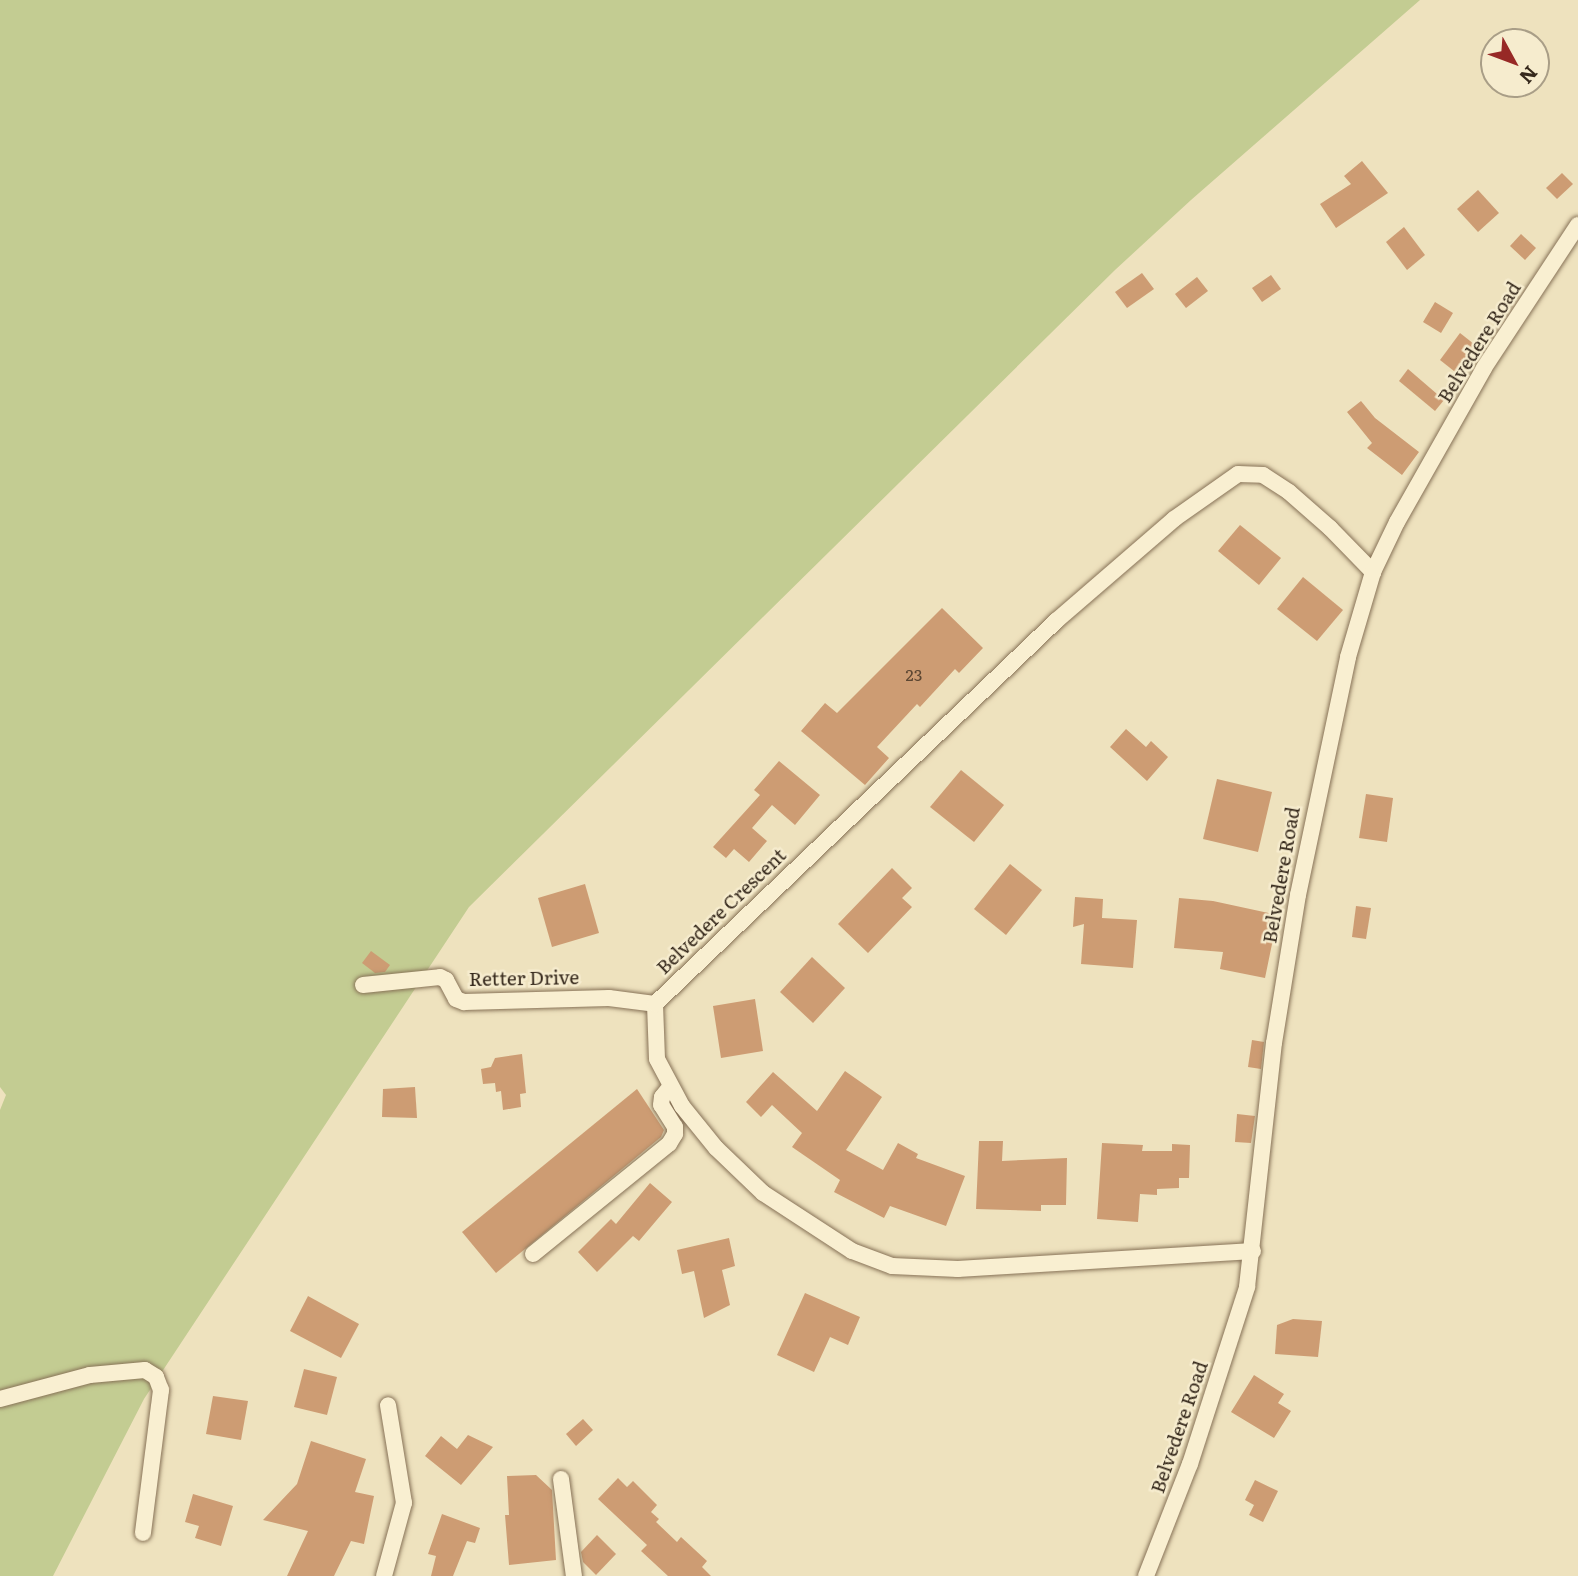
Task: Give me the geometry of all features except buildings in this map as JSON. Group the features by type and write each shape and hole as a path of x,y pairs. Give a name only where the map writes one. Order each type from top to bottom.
{"street":[{"name":"Belvedere Road","path":"1146,1576 1190,1464 1238,1322 1253,1251 1273,1043 1298,895 1348,657 1373,572 1397,522 1484,368 1578,225"},
{"name":"Belvedere Crescent","path":"1253,1251 958,1269 892,1266 852,1251 763,1193 716,1148 682,1106 657,1059 655,1004 1056,621 1174,519 1238,474 1263,475 1289,492 1330,528 1373,572"},
{"name":"Retter Drive","path":"363,985 440,977 446,980 457,999 464,1002 609,998 655,1004"},
{"path":"533,1254 669,1144 675,1135 675,1127 661,1105 662,1097 671,1086"},
{"path":"0,1399 90,1376 145,1370 156,1377 161,1390 143,1533"},
{"path":"384,1576 404,1503 388,1405"},
{"path":"561,1479 574,1576"}],"green space":[{"path":"0,0 1420,0 1115,270 469,907 144,1399 53,1576 0,1576 0,1110 6,1095 0,1087"}]}
